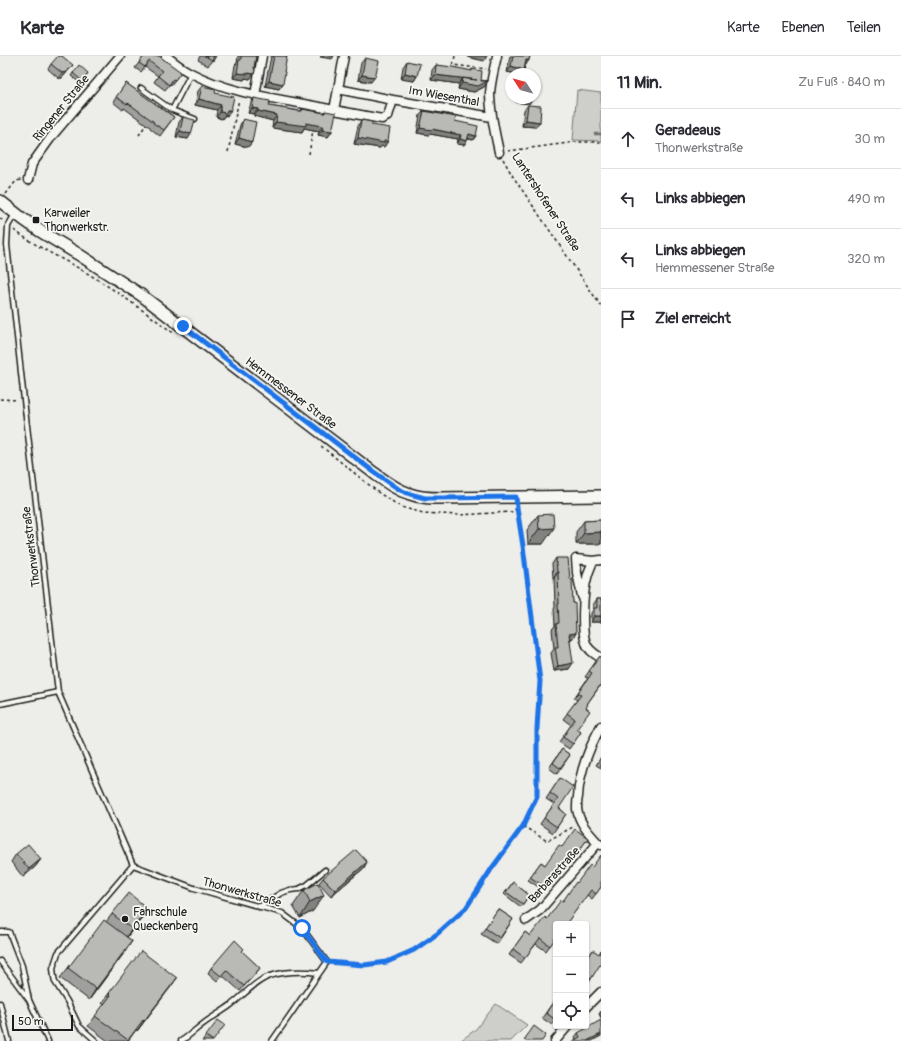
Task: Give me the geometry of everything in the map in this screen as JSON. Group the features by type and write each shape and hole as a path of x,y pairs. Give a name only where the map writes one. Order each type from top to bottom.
{"main road":[{"name":"Hemmessener Straße","path":"0,201 15,214 40,231 141,295 374,472 400,490 425,498 601,496"}],"street":[{"name":"Ringener Straße","path":"28,180 32,164 52,136 120,56"},
{"name":"Im Wiesenthal","path":"166,56 190,73 215,84 255,95 382,119 388,116 393,100"},
{"path":"255,95 262,56"},
{"path":"334,110 344,56"},
{"name":"Lantershofener Straße","path":"497,56 490,94 492,117 499,152"},
{"name":"Im Wiesenthal","path":"338,89 492,117"},
{"path":"584,601 577,574 576,559 597,561 587,578 584,601 584,634 586,644 592,652 601,658"},
{"path":"600,844 582,823 577,809 581,770 601,726"},
{"name":"Barbarastraße","path":"526,920 540,910 600,844"},
{"path":"589,1004 601,992"},
{"path":"555,1041 565,1029"}],"lane":[{"path":"172,110 190,73"},
{"path":"141,88 172,110 195,120"},
{"name":"Thonwerkstraße","path":"15,214 8,226 7,245 58,692 133,865 194,888 282,913 302,928 327,962"},
{"path":"0,704 58,692"},
{"path":"96,1041 78,1026 67,1001 56,982 53,968 58,953 133,865"},
{"path":"259,907 281,893 299,889 307,885 325,870"},
{"path":"0,932 9,932 22,966 29,1000"},
{"path":"0,961 29,1000 48,1041"},
{"path":"272,1041 327,962"},
{"path":"181,1041 194,1033 203,1024 231,1005 259,982 270,976 297,972 319,973"},
{"path":"0,1003 9,1041"}],"path":[{"path":"455,56 453,65 494,70"},
{"path":"228,152 241,91"},
{"path":"139,135 151,118"},
{"path":"309,154 314,127"},
{"path":"499,152 576,142 601,142"},
{"name":"Lantershofener Straße","path":"499,152 512,175 601,306"},
{"path":"0,201 16,181 28,180"},
{"path":"0,399 24,400"},
{"path":"327,962 364,965 387,962 414,950 437,934 466,908 492,868 523,826 537,796 537,728 540,681 516,497"},
{"path":"523,826 547,841 569,829"}],"shaded area":[{"path":"577,90 601,93 601,141 573,140"},
{"path":"496,1004 527,1025 511,1041 460,1041 475,1030"}],"building":[{"path":"58,56 62,56 73,65 66,72 62,73 51,64"},
{"path":"144,56 159,56 181,72 169,85 158,76 162,71 149,61 145,67 139,63"},
{"path":"205,56 214,56 212,60"},
{"path":"241,56 256,56 254,74 237,73"},
{"path":"274,56 287,56 283,84 269,81"},
{"path":"513,56 530,56 529,60 526,60 524,68 511,66"},
{"path":"365,58 379,61 375,77 362,75"},
{"path":"407,61 420,64 417,76 405,73"},
{"path":"79,65 88,73 82,81 73,73"},
{"path":"436,65 472,71 472,69 482,71 481,81 488,81 478,86 462,83 463,78 435,75"},
{"path":"126,83 174,117 164,130 128,103 127,104 116,97"},
{"path":"202,86 216,89 215,93 234,97 231,110 227,110 226,113 220,112 221,105 199,99"},
{"path":"254,98 270,101 269,106 299,111 302,111 302,109 325,113 325,111 336,113 332,131 322,130 323,126 306,123 306,126 276,122 277,115 258,111 258,109 252,108"},
{"path":"528,105 541,106 540,122 526,120"},
{"path":"424,111 456,117 455,121 478,126 476,136 469,134 467,141 460,139 461,135 420,128"},
{"path":"183,117 195,120 191,134 180,131"},
{"path":"243,119 256,122 252,142 239,138"},
{"path":"361,120 372,122 372,125 390,128 388,141 384,141 384,143 358,138"},
{"path":"553,514 554,528 539,529 538,515"},
{"path":"601,520 601,532 584,533 584,521"},
{"path":"556,558 568,558 570,579 572,579 573,603 575,603 576,633 569,634 573,663 558,666 555,647 558,647 556,624 559,623 558,572"},
{"path":"597,599 601,599 601,616 594,616 594,608 597,608"},
{"path":"600,656 601,684 587,704 586,708 590,711 577,729 581,732 573,744 563,737 575,719 567,713 581,695 578,693 592,673 589,671"},
{"path":"562,749 570,755 560,768 553,763"},
{"path":"560,778 573,787 559,808 566,814 557,827 544,818 558,799 550,793"},
{"path":"575,829 588,838 577,854 575,852 561,870 558,868 545,887 530,877 541,862 545,865 559,845 562,847"},
{"path":"28,844 41,859 29,869 16,854"},
{"path":"356,850 367,862 335,890 323,878"},
{"path":"601,855 601,887 596,894 591,890 568,921 553,921 553,942 550,946 540,938 525,958 513,949 525,932 530,936 545,917 547,919 561,900 563,901 590,865 592,867"},
{"path":"513,882 529,895 523,904 506,892"},
{"path":"318,883 324,895 310,902 304,890"},
{"name":"Fahrschule Queckenberg","path":"129,893 148,909 132,929 112,914"},
{"path":"498,909 513,919 500,938 485,928"},
{"path":"104,920 132,941 96,989 68,968"},
{"path":"235,940 244,949 242,951 260,968 244,986 226,970 221,976 211,968"},
{"path":"593,950 599,954 601,950 601,963 591,979 589,978 589,956"},
{"path":"141,951 177,978 128,1040 95,1016 111,995 109,993"},
{"path":"553,1002 553,1018 546,1013"},
{"path":"218,1020 225,1025 213,1041 206,1036"},
{"path":"601,1020 601,1034 587,1041 573,1041 580,1037 578,1033 585,1029 589,1029 589,1027"},
{"path":"534,1026 546,1035 542,1041 524,1040"}],"waterway":[{"path":"595,134 601,134"}],"place":[{"name":"Karweiler Thonwerkstr.","path":"36,220"},
{"name":"Fahrschule Queckenberg","path":"125,919"}],"route":[{"path":"183,326 374,472 400,490 425,498 516,497 540,681 537,728 537,796 523,826 492,868 466,908 437,934 414,950 387,962 364,965 327,962 302,928"}]}
